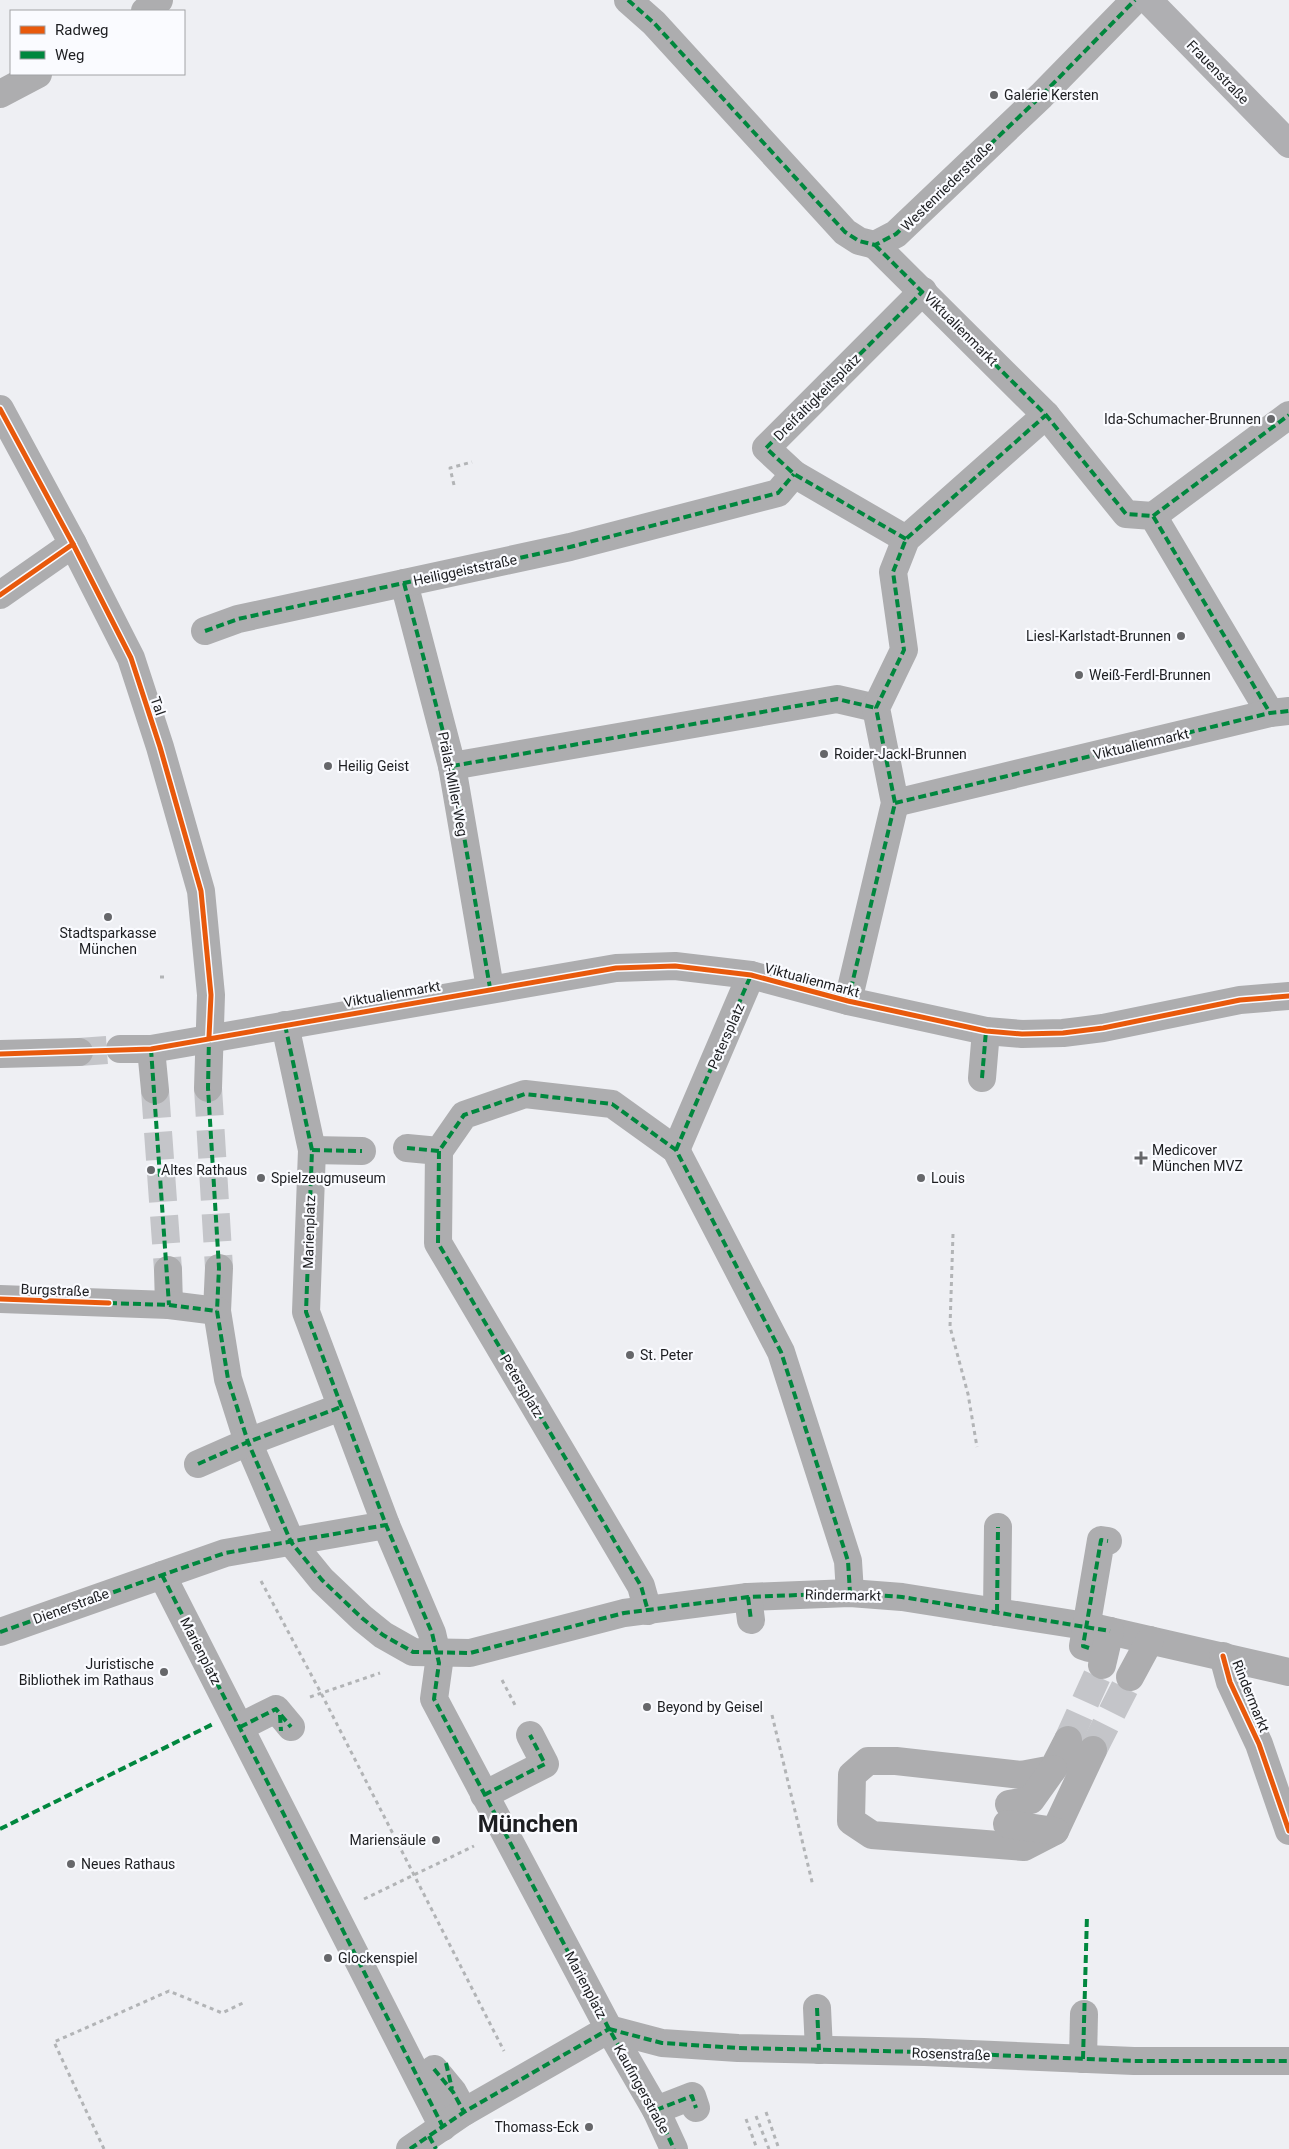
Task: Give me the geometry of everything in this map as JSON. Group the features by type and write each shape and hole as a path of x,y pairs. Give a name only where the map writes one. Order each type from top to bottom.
{"main road":[{"name":"Frauenstraße","path":"1148,0 1289,144"}],"street":[{"path":"146,10 159,0"},
{"path":"628,0 654,23 845,232 859,241 875,245"},
{"name":"Westenriederstraße","path":"875,245 896,234 1041,96 1135,0"},
{"path":"0,94 36,75"},
{"name":"Viktualienmarkt","path":"875,245 1046,415 1126,514 1153,516 1279,712 895,803"},
{"name":"Dreifaltigkeitsplatz","path":"906,539 794,474 766,448 923,291"},
{"name":"Tal","path":"0,409 73,544 130,658 160,747 201,891 211,995 209,1037"},
{"path":"452,766 837,700 876,708 904,650 893,572 906,539 1046,415"},
{"path":"1153,516 1289,415"},
{"name":"Heiliggeiststraße","path":"205,631 238,619 570,547 778,493 794,474"},
{"path":"0,595 73,544"},
{"name":"Prälat-Miller-Weg","path":"404,583 452,766 490,988"},
{"name":"Viktualienmarkt","path":"848,1001 895,803 876,708"},
{"name":"Viktualienmarkt","path":"120,1049 151,1049 209,1037 490,988 616,968 675,966 751,976 848,1001 986,1031 1022,1034 1063,1033 1103,1028 1240,1000 1289,996"},
{"name":"Petersplatz","path":"676,1150 751,976"},
{"name":"Marienplatz","path":"153,1578 240,1727 334,1913 347,1948 439,2127 609,2029 434,1699 438,1663 432,1633 386,1526 306,1312 312,1150 285,1025"},
{"path":"982,1078 986,1031"},
{"path":"208,1088 209,1037"},
{"path":"151,1049 155,1090"},
{"path":"0,1054 79,1052"},
{"path":"407,1148 439,1150 464,1114 525,1094 612,1104 676,1150 781,1352 848,1561 850,1593"},
{"path":"312,1150 362,1151"},
{"name":"Petersplatz","path":"439,1150 438,1243 641,1586 648,1611"},
{"path":"219,1268 217,1311 228,1379 248,1442 290,1542 322,1580 383,1636 413,1652 437,1653"},
{"path":"168,1270 169,1305"},
{"name":"Burgstraße","path":"0,1300 169,1305 217,1311"},
{"path":"198,1464 248,1442 341,1407"},
{"path":"153,1578 225,1553 386,1526"},
{"path":"997,1612 998,1528"},
{"path":"1097,1643 1101,1540 1108,1541"},
{"name":"Dienerstraße","path":"0,1632 153,1578"},
{"name":"Rindermarkt","path":"437,1653 470,1652 578,1623 624,1613 749,1609 850,1593 902,1597 997,1612 1097,1643 1150,1640 1289,1672"},
{"path":"1130,1677 1150,1640"},
{"name":"Rindermarkt","path":"1223,1656 1230,1682 1259,1744 1289,1830"},
{"path":"240,1727 282,1720"},
{"path":"484,1795 545,1764 530,1735"},
{"path":"1056,1831 1008,1814 1031,1800 1053,1769 1068,1740"},
{"path":"1053,1769 1021,1775 896,1761 868,1761 852,1775 851,1821 872,1835 1024,1848 1056,1831 1093,1750"},
{"path":"817,2008 819,2050"},
{"path":"1083,2059 1084,2014"},
{"name":"Rosenstraße","path":"609,2029 662,2043 738,2048 1134,2061 1289,2061"},
{"name":"Kaufingerstraße","path":"609,2029 656,2110 674,2149"},
{"path":"439,2127 440,2066"},
{"path":"656,2110 692,2096 696,2108"}],"path":[{"path":"454,485 450,468 472,462"},
{"path":"160,978 167,978"},
{"path":"953,1234 950,1326 968,1394 977,1447"},
{"path":"244,1550 321,1693 520,2080"},
{"path":"282,1720 321,1693 383,1672"},
{"path":"772,1715 813,1886"},
{"path":"334,1913 503,1832"},
{"path":"104,2149 54,2042 169,1991 222,2013 243,2003"},
{"path":"766,2112 779,2149"},
{"path":"756,2116 769,2149"},
{"path":"746,2119 757,2149"}],"tunnel":[{"path":"79,1052 120,1049"},
{"path":"208,1088 219,1268"},
{"path":"155,1090 168,1270"},
{"path":"1068,1740 1102,1665"},
{"path":"1093,1750 1130,1677"}],"marked path":[{"path":"628,0 654,23 845,232 859,241 875,245 896,234 1041,96 1135,0"},
{"path":"875,245 1046,415 1126,514 1153,516 1270,713"},
{"path":"906,539 794,474 766,448 923,291"},
{"path":"848,1001 895,803 876,708 904,650 893,572 906,539 1046,415"},
{"path":"1153,516 1289,415"},
{"path":"205,631 238,619 570,547 778,493 794,474"},
{"path":"404,583 452,766 490,988"},
{"path":"452,766 837,699 876,708"},
{"path":"895,803 1270,713 1289,711"},
{"path":"676,1150 751,975"},
{"path":"285,1025 312,1150 306,1312 386,1525 432,1633 439,1663 434,1699 609,2029 656,2110 674,2149"},
{"path":"982,1078 986,1031"},
{"path":"211,1037 209,1037 208,1088 219,1268 217,1311 228,1379 248,1442 291,1542 322,1580 383,1635 413,1652 470,1653 624,1613 748,1597 850,1593 902,1597 1110,1631"},
{"path":"151,1049 169,1305"},
{"path":"407,1148 439,1151 464,1115 525,1094 612,1104 676,1150 781,1352 848,1561 850,1593"},
{"path":"312,1150 362,1151"},
{"path":"439,1151 438,1243 641,1586 648,1611"},
{"path":"109,1303 169,1305 217,1311"},
{"path":"198,1464 248,1442 341,1407"},
{"path":"0,1632 225,1553 386,1525"},
{"path":"997,1612 998,1527"},
{"path":"1089,1648 1083,1646 1101,1540 1108,1541"},
{"path":"162,1575 443,2127"},
{"path":"748,1597 751,1620"},
{"path":"240,1727 276,1709 291,1727"},
{"path":"280,1715 281,1731"},
{"path":"0,1829 215,1723"},
{"path":"484,1795 545,1764 530,1735"},
{"path":"1083,2059 1087,1915"},
{"path":"817,2008 819,2050"},
{"path":"609,2029 662,2043 738,2048 924,2052 1134,2061 1289,2061"},
{"path":"410,2149 464,2112 609,2029"},
{"path":"446,2063 452,2089"},
{"path":"434,2069 453,2092 464,2112"},
{"path":"656,2110 692,2096 696,2108"},
{"path":"429,2136 436,2149"}],"cycle path":[{"path":"0,409 73,544 131,658 160,747 201,891 211,995 209,1037"},
{"path":"0,595 73,544"},
{"path":"0,1054 151,1049 616,968 675,966 751,975 848,1001 986,1031 1022,1034 1063,1033 1103,1028 1240,1000 1289,996"},
{"path":"0,1299 109,1303"},
{"path":"1223,1656 1230,1682 1259,1744 1289,1831"}],"place":[{"name":"Galerie Kersten","path":"994,95"},
{"name":"Ida-Schumacher-Brunnen","path":"1271,419"},
{"name":"Liesl-Karlstadt-Brunnen","path":"1181,636"},
{"name":"Weiß-Ferdl-Brunnen","path":"1079,675"},
{"name":"Roider-Jackl-Brunnen","path":"824,754"},
{"name":"Heilig Geist","path":"328,766"},
{"name":"Stadtsparkasse München","path":"108,917"},
{"name":"Medicover München MVZ","path":"1141,1158"},
{"name":"Altes Rathaus","path":"151,1170"},
{"name":"Spielzeugmuseum","path":"261,1178"},
{"name":"Louis","path":"921,1178"},
{"name":"St. Peter","path":"630,1355"},
{"name":"Juristische Bibliothek im Rathaus","path":"164,1672"},
{"name":"Beyond by Geisel","path":"647,1707"},
{"name":"Mariensäule","path":"436,1840"},
{"name":"Neues Rathaus","path":"71,1864"},
{"name":"Glockenspiel","path":"328,1958"},
{"name":"Thomass-Eck","path":"589,2127"}],"district":[{"name":"München","path":"528,1824"}]}
